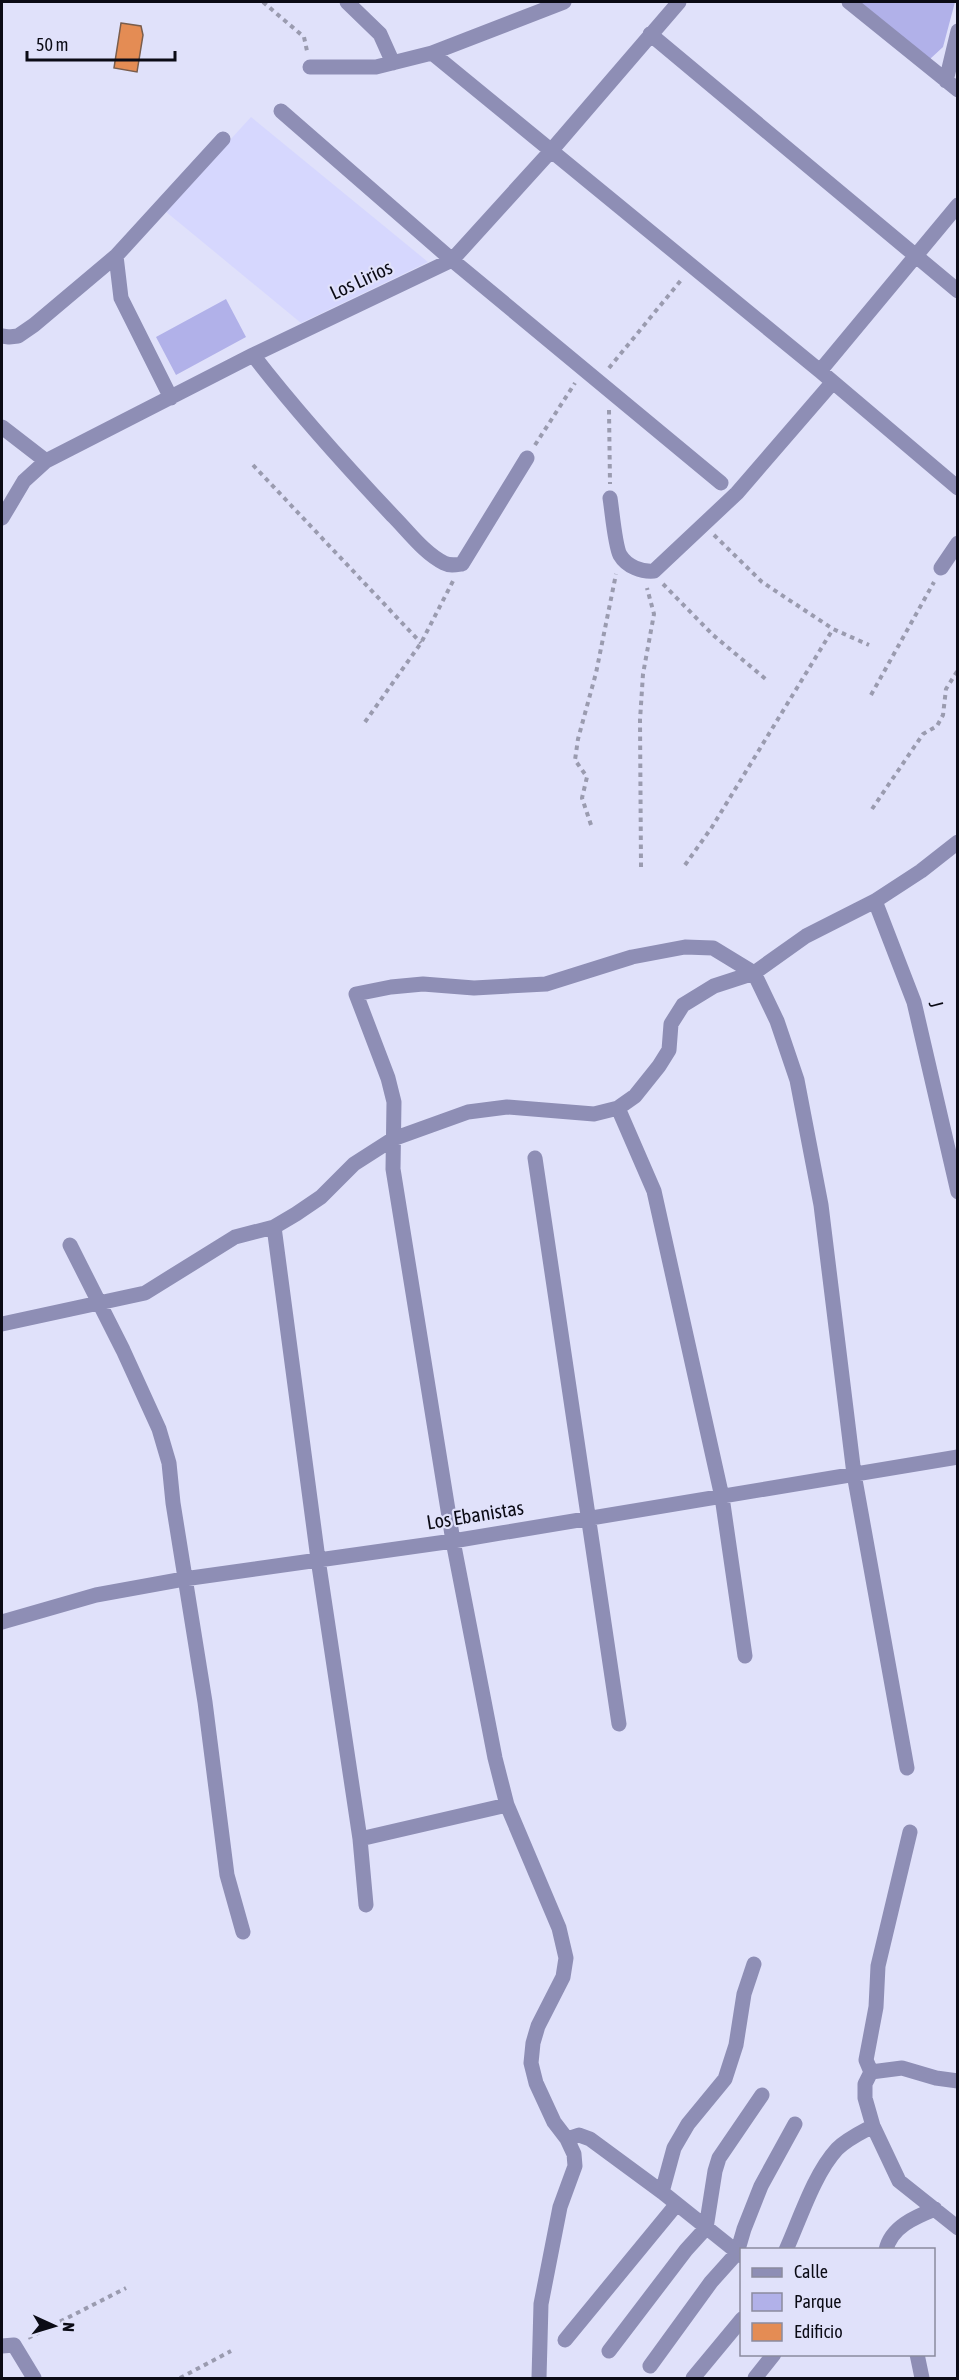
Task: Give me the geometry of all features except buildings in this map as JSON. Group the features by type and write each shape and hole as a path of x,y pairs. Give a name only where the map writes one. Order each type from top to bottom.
{"street":[{"path":"347,2 380,34 393,63"},
{"path":"310,67 376,67 393,63 432,53 564,2"},
{"name":"Los Lirios","path":"2,518 24,482 46,461 254,355 452,260 550,152 679,2"},
{"path":"849,2 952,86"},
{"path":"952,86 957,31"},
{"path":"650,34 957,291"},
{"path":"432,53 820,371 957,488"},
{"path":"281,111 452,260 721,483"},
{"path":"2,336 18,336 34,325 116,256 223,139"},
{"path":"820,371 957,206"},
{"path":"116,256 121,298 171,398"},
{"path":"254,355 291,405 426,550 443,563 452,566 462,564 527,458"},
{"path":"610,498 620,555 631,566 643,572 654,572 737,494 832,383"},
{"path":"2,427 46,461"},
{"path":"942,568 957,543"},
{"path":"2,1324 145,1293 235,1237 274,1227 321,1197 354,1164 393,1140 468,1112 507,1107 594,1114 618,1108 635,1096 659,1066 669,1050 671,1024 683,1005 714,986 754,973 806,936 875,901 957,842"},
{"name":"J","path":"875,901 914,1002 953,1148 957,1192"},
{"path":"539,2379 541,2304 560,2208 575,2166 574,2154 567,2139 554,2122 536,2083 531,2063 538,2026 563,1977 566,1958 559,1928 507,1805 495,1758 453,1540 393,1169 394,1102 388,1078 356,994 423,984 474,988 546,984 632,957 685,947 713,948 754,973 777,1021 797,1080 821,1205 854,1474 907,1768"},
{"path":"618,1108 654,1191 722,1497 746,1656"},
{"path":"535,1158 619,1724"},
{"path":"274,1227 318,1559 360,1839 366,1905"},
{"path":"70,1245 123,1350 159,1429 169,1463 184,1579 205,1702 227,1875 243,1932"},
{"name":"Los Ebanistas","path":"2,1622 96,1595 184,1579 453,1540 957,1457"},
{"path":"360,1839 507,1805"},
{"path":"910,1832 878,1966 876,2007 866,2060 871,2072 865,2084 865,2098 873,2126 899,2181 957,2228"},
{"path":"662,2192 674,2148 688,2124 725,2079 736,2045 744,1994 754,1964"},
{"path":"871,2072 902,2068 936,2078 957,2081"},
{"path":"609,2351 686,2250 706,2228 715,2171 720,2158 762,2095"},
{"path":"740,2248 744,2229 761,2186 795,2124"},
{"path":"787,2248 803,2206 836,2150 854,2135 873,2126"},
{"path":"567,2139 579,2135 590,2139 662,2192 739,2254 711,2283 650,2366"},
{"path":"565,2340 676,2205"},
{"path":"886,2248 889,2238 913,2218 935,2209"},
{"path":"693,2379 740,2320"},
{"path":"8,2346 34,2379"},
{"path":"755,2379 773,2356"},
{"path":"917,2356 922,2379"}],"path":[{"path":"263,2 304,37 310,67"},
{"path":"610,498 604,385 692,266"},
{"path":"527,458 585,368"},
{"path":"253,465 421,643"},
{"path":"703,525 762,582 833,629 869,645"},
{"path":"591,825 582,798 587,777 575,760 578,739 596,673 620,555"},
{"path":"365,722 421,643 462,564"},
{"path":"871,694 942,568"},
{"path":"641,867 640,720 643,674 654,614 643,572"},
{"path":"673,596 768,681"},
{"path":"685,865 731,797 833,629"},
{"path":"872,809 923,734 937,726 943,715 946,689 957,670"},
{"path":"8,2346 126,2288"},
{"path":"180,2379 231,2350"}],"shaded area":[{"path":"251,117 428,262 301,323 165,211"}],"green space":[{"path":"860,2 955,2 943,47 930,59"},
{"path":"226,299 246,337 176,375 156,337"}]}
